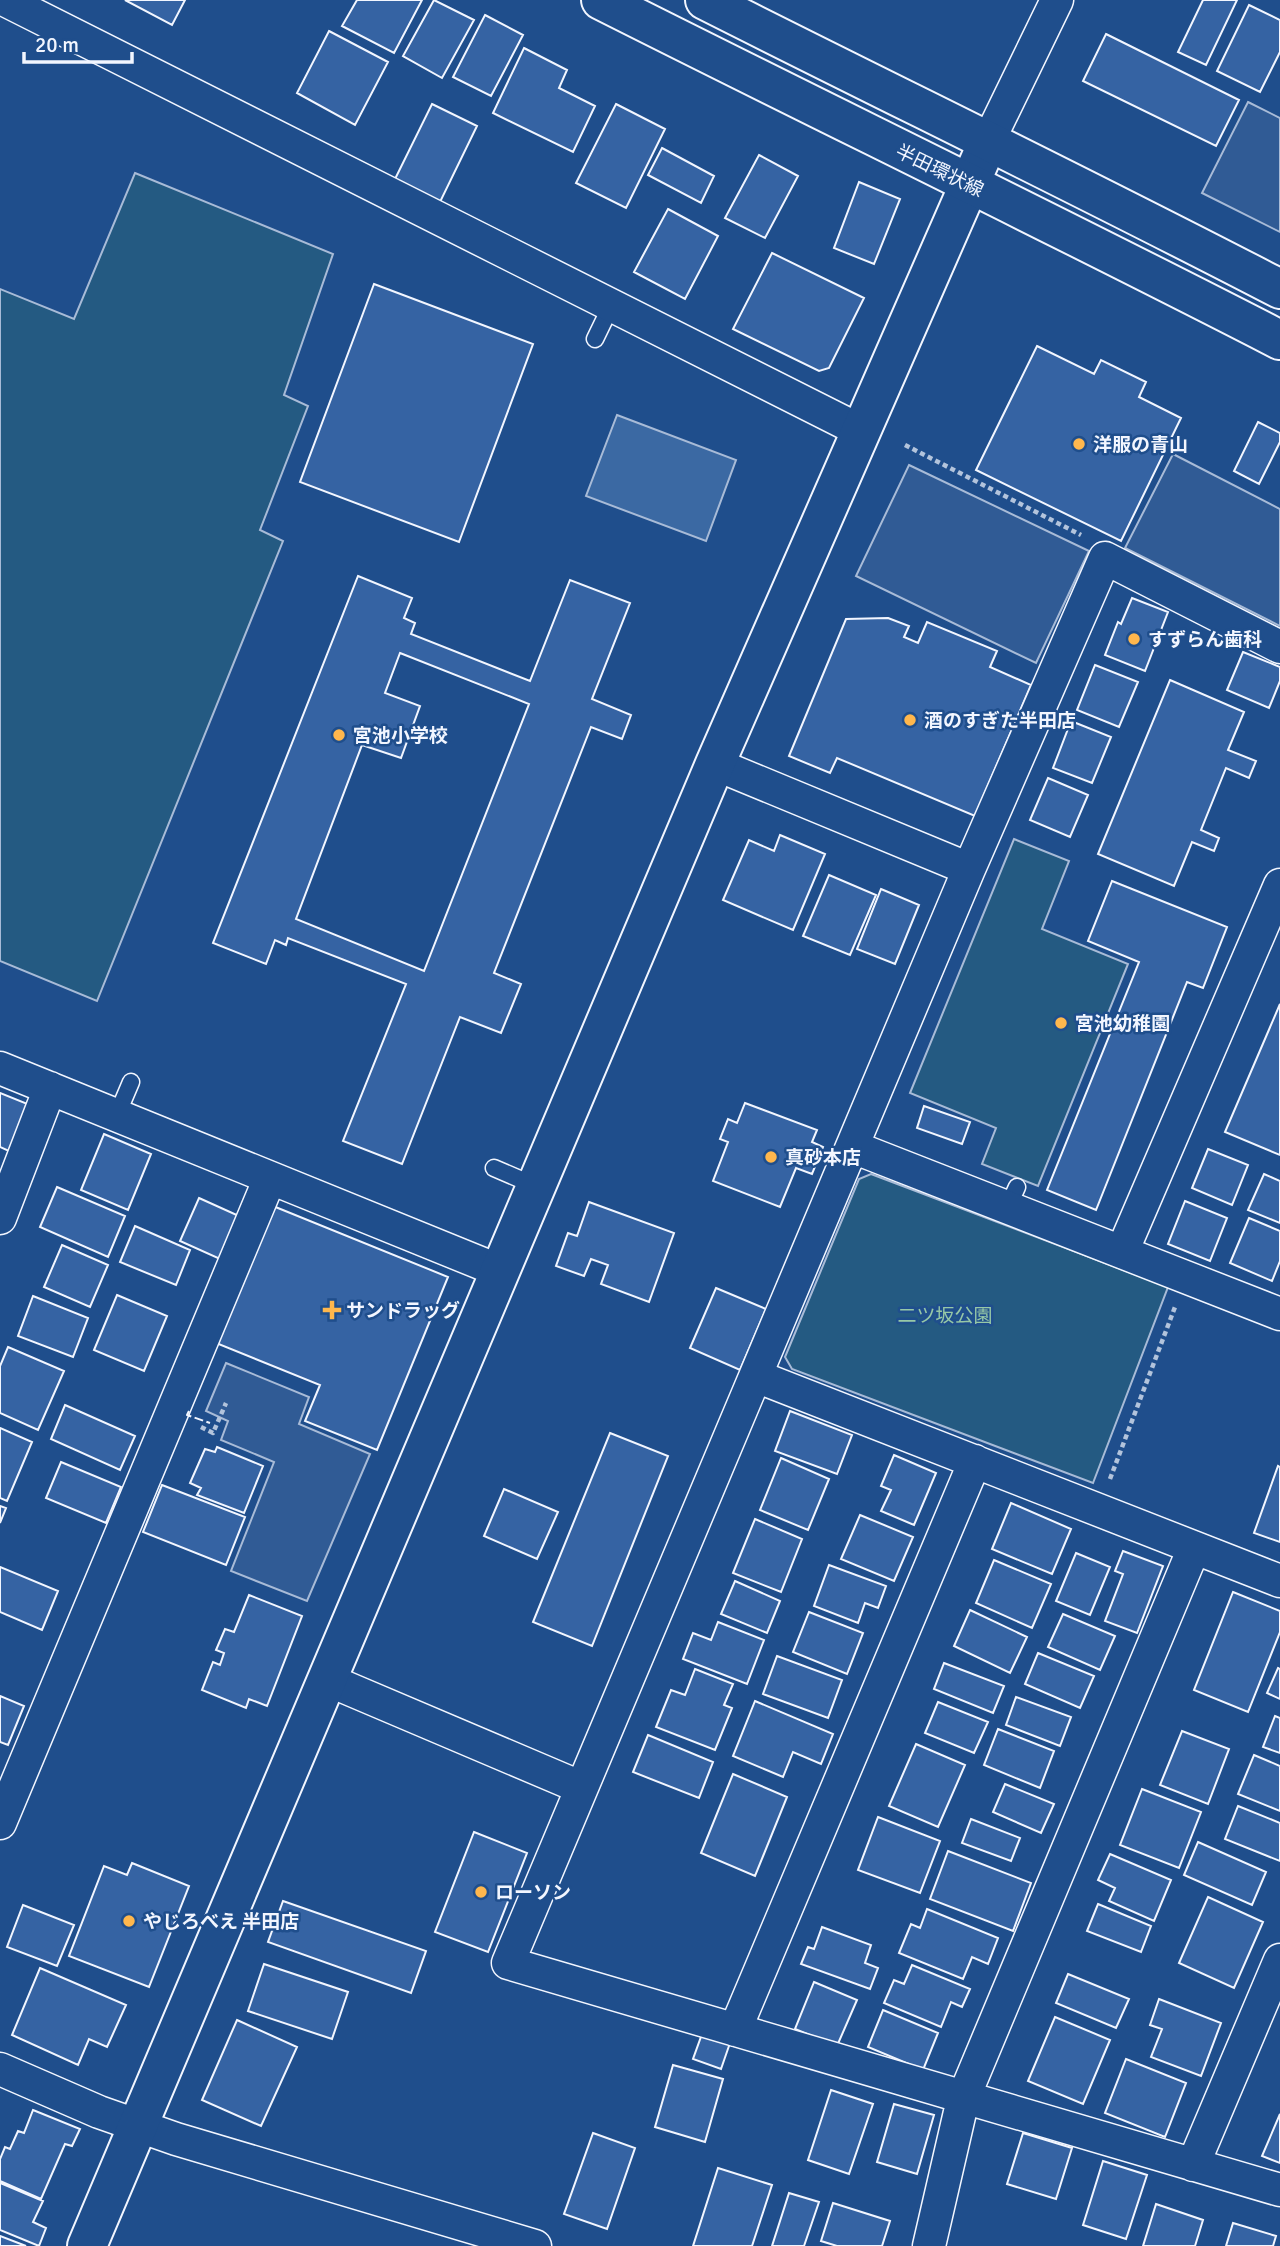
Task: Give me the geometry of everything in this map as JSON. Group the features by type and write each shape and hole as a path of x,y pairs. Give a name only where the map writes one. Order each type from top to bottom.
{"street":[{"path":"5,0 861,431"},
{"name":"半田環状線","path":"601,0 1280,340"},
{"path":"705,0 1083,187 1280,289"},
{"path":"87,2246 715,764 1003,106 1057,0"},
{"path":"1280,647 1105,558 969,869 508,1963 963,2099 1280,2190"},
{"path":"715,764 969,869"},
{"path":"1122,1252 1280,884"},
{"path":"0,1068 500,1271"},
{"path":"0,1218 50,1088"},
{"path":"853,1147 1013,1197 1122,1252 1280,1314"},
{"path":"0,1823 270,1178"},
{"path":"756,1376 1280,1581"},
{"path":"735,2030 975,1461"},
{"path":"929,2246 963,2099 1194,1548"},
{"path":"328,1680 580,1787"},
{"path":"1194,2165 1280,1960"},
{"path":"0,2069 138,2126 536,2246"}],"lane":[{"path":"595,340 611,306"},
{"path":"117,1115 131,1082"},
{"path":"494,1168 536,1186"}],"path":[{"path":"905,445 1100,544 1105,558"},
{"path":"1098,1509 1187,1277"}],"green space":[{"path":"135,173 333,254 284,395 308,406 260,530 283,541 97,1001 0,961 0,289 74,319"},
{"path":"1014,839 1069,861 1042,929 1128,964 1038,1186 982,1164 996,1128 910,1093"},
{"name":"二ツ坂公園","path":"871,1174 1168,1287 1093,1483 792,1369 785,1357 859,1179"}],"shaded area":[{"path":"1248,102 1280,118 1280,232 1202,193"},
{"path":"617,415 736,460 706,541 586,496"},
{"path":"1173,454 1280,509 1280,626 1125,548"},
{"path":"909,465 1089,551 1036,663 856,576"},
{"path":"226,1363 309,1397 299,1424 370,1454 307,1601 231,1571 274,1462 221,1440 228,1421 206,1411"}],"building":[{"path":"125,0 185,0 172,25"},
{"path":"357,0 422,0 394,53 342,26"},
{"path":"434,0 474,20 442,78 403,56"},
{"path":"1203,0 1237,0 1206,65 1178,52"},
{"path":"1249,5 1280,20 1280,52 1260,92 1217,71"},
{"path":"485,15 523,35 491,96 453,77"},
{"path":"329,31 388,62 355,125 297,93"},
{"path":"1106,34 1239,100 1216,146 1083,81"},
{"path":"524,48 567,70 559,88 595,106 573,152 493,113"},
{"path":"432,104 477,126 440,202 395,179"},
{"path":"616,104 665,129 626,208 576,183"},
{"path":"662,148 714,176 701,203 648,175"},
{"path":"759,155 798,176 765,238 725,218"},
{"path":"859,182 900,199 874,264 834,248"},
{"path":"668,209 718,236 685,299 634,272"},
{"path":"772,253 864,298 829,368 819,371 733,329"},
{"path":"374,284 533,344 459,542 300,482"},
{"name":"洋服の青山","path":"1037,346 1094,374 1101,360 1146,382 1139,397 1181,418 1121,541 976,470"},
{"path":"1258,422 1280,433 1280,442 1259,484 1234,471"},
{"path":"358,576 412,598 404,618 415,623 411,634 530,681 570,580 630,603 592,699 631,715 622,739 591,727 494,973 521,984 501,1033 460,1017 402,1164 343,1141 406,984 288,938 286,945 275,940 266,964 213,943","holes":["400,653 529,704 424,971 296,919 362,745 401,758 420,706 385,693"]},
{"name":"すずらん歯科","path":"1132,598 1168,612 1145,671 1105,655 1118,622 1121,624"},
{"name":"酒のすぎた半田店","path":"888,618 909,626 904,637 918,643 927,622 997,651 990,667 1031,685 975,816 837,758 830,773 789,756 846,619"},
{"path":"1243,652 1280,667 1280,681 1269,708 1227,690"},
{"path":"1095,665 1138,682 1119,727 1077,710"},
{"path":"1170,680 1244,712 1228,750 1256,761 1249,778 1226,768 1201,830 1219,838 1214,851 1192,842 1174,886 1098,854"},
{"path":"1071,721 1111,737 1092,783 1053,768"},
{"path":"1048,778 1088,795 1070,837 1030,820"},
{"path":"780,835 825,854 793,930 723,900 749,840 774,851"},
{"path":"829,875 876,895 850,955 803,936"},
{"path":"1112,881 1227,927 1203,988 1187,982 1096,1210 1047,1190 1139,962 1088,941"},
{"path":"881,889 919,905 895,964 857,949"},
{"path":"1280,1004 1280,1155 1225,1132"},
{"path":"0,1093 30,1105 11,1152 0,1147"},
{"name":"真砂本店","path":"745,1103 817,1130 812,1142 823,1147 812,1174 796,1168 780,1207 713,1181 728,1142 720,1139 728,1119 737,1123"},
{"path":"924,1106 970,1122 962,1144 917,1128"},
{"path":"104,1134 151,1154 128,1210 81,1190"},
{"path":"1208,1149 1248,1165 1232,1205 1192,1188"},
{"path":"1264,1174 1280,1181 1280,1223 1248,1210"},
{"path":"57,1187 125,1216 108,1257 40,1227"},
{"path":"199,1198 239,1216 220,1259 180,1241"},
{"path":"1185,1201 1227,1218 1210,1261 1168,1244"},
{"path":"589,1202 674,1233 649,1302 601,1284 608,1265 591,1259 584,1276 556,1266 568,1233 577,1236"},
{"name":"サンドラッグ","path":"273,1206 448,1277 377,1450 305,1421 320,1385 216,1343"},
{"path":"1249,1218 1280,1231 1280,1261 1272,1281 1230,1263"},
{"path":"135,1226 190,1250 176,1285 120,1262"},
{"path":"62,1245 108,1265 90,1307 44,1287"},
{"path":"716,1288 766,1309 740,1370 690,1348"},
{"path":"117,1295 167,1316 144,1371 94,1350"},
{"path":"33,1296 88,1318 73,1357 18,1336"},
{"path":"8,1347 64,1371 38,1430 0,1413 0,1366"},
{"path":"65,1405 135,1436 120,1470 51,1439"},
{"path":"790,1411 852,1435 837,1474 775,1451"},
{"path":"0,1428 32,1442 7,1501 0,1498"},
{"path":"610,1433 668,1456 592,1646 533,1622"},
{"path":"217,1447 263,1466 244,1513 197,1495 201,1488 190,1483 205,1449 215,1452"},
{"path":"894,1455 936,1473 914,1525 881,1511 891,1490 881,1486"},
{"path":"781,1458 829,1479 808,1530 760,1510"},
{"path":"61,1462 121,1487 106,1523 46,1498"},
{"path":"1278,1466 1280,1467 1280,1542 1254,1533"},
{"path":"162,1485 245,1517 226,1565 143,1532"},
{"path":"504,1489 558,1512 537,1559 484,1536"},
{"path":"1011,1503 1071,1529 1052,1574 992,1549"},
{"path":"0,1506 6,1508 0,1523"},
{"path":"860,1515 913,1537 894,1581 841,1559"},
{"path":"755,1519 802,1539 781,1592 733,1573"},
{"path":"1123,1551 1163,1566 1137,1633 1105,1621 1123,1574 1115,1571"},
{"path":"1076,1553 1110,1567 1090,1615 1056,1601"},
{"path":"994,1560 1051,1584 1032,1628 976,1603"},
{"path":"829,1565 886,1586 878,1608 865,1603 858,1623 814,1606"},
{"path":"0,1567 58,1591 42,1630 0,1612"},
{"path":"735,1581 780,1601 767,1633 721,1614"},
{"path":"1233,1592 1280,1611 1280,1632 1248,1712 1194,1690"},
{"path":"249,1595 302,1616 267,1706 249,1699 246,1708 202,1690 213,1662 220,1665 224,1653 216,1650 225,1629 234,1632"},
{"path":"970,1610 1027,1637 1010,1673 954,1646"},
{"path":"809,1612 863,1633 847,1674 793,1652"},
{"path":"1063,1614 1115,1636 1100,1670 1048,1647"},
{"path":"718,1622 764,1640 747,1684 683,1659 693,1633 711,1640"},
{"path":"1038,1653 1094,1676 1080,1708 1025,1684"},
{"path":"777,1656 842,1680 828,1718 763,1694"},
{"path":"944,1663 1004,1686 993,1713 934,1689"},
{"path":"1278,1668 1280,1669 1280,1699 1267,1693"},
{"path":"695,1669 733,1684 724,1705 732,1708 715,1750 656,1727 671,1690 685,1695"},
{"path":"0,1696 24,1706 8,1745 0,1742"},
{"path":"1016,1697 1071,1717 1060,1746 1006,1725"},
{"path":"755,1701 833,1734 821,1764 793,1752 783,1777 733,1756"},
{"path":"938,1702 988,1722 974,1753 925,1733"},
{"path":"1275,1716 1280,1718 1280,1753 1263,1747"},
{"path":"998,1729 1054,1751 1040,1788 984,1765"},
{"path":"1182,1731 1229,1749 1208,1804 1160,1785"},
{"path":"648,1735 713,1762 699,1798 633,1772"},
{"path":"916,1744 965,1765 938,1827 889,1806"},
{"path":"1254,1755 1280,1766 1280,1811 1238,1794"},
{"path":"733,1774 787,1797 755,1876 701,1853"},
{"path":"1005,1784 1054,1804 1041,1833 993,1812"},
{"path":"1142,1789 1201,1812 1179,1868 1120,1845"},
{"path":"1238,1806 1280,1823 1280,1861 1225,1839"},
{"path":"878,1817 940,1841 920,1893 858,1870"},
{"path":"971,1819 1020,1838 1011,1861 962,1843"},
{"name":"ローソン","path":"474,1832 527,1853 488,1952 435,1932"},
{"path":"1198,1842 1266,1872 1252,1905 1184,1875"},
{"path":"948,1851 1031,1883 1013,1931 930,1899"},
{"path":"1110,1854 1171,1880 1154,1921 1109,1901 1115,1888 1098,1880"},
{"name":"やじろべえ 半田店","path":"132,1863 189,1886 149,1987 69,1956 104,1866 127,1875"},
{"path":"1208,1897 1263,1922 1234,1988 1179,1963"},
{"path":"283,1901 426,1951 411,1993 268,1942"},
{"path":"1098,1904 1151,1926 1141,1952 1087,1931"},
{"path":"23,1905 74,1925 57,1966 7,1947"},
{"path":"927,1909 998,1938 988,1964 972,1957 963,1979 899,1953 911,1924 920,1928"},
{"path":"822,1927 871,1945 865,1963 878,1968 870,1989 801,1964 808,1947 814,1949"},
{"path":"264,1964 348,1992 332,2039 248,2011"},
{"path":"912,1965 970,1989 962,2007 951,2002 941,2027 884,2003 894,1980 904,1984"},
{"path":"40,1968 126,2005 107,2047 89,2039 78,2065 12,2035"},
{"path":"1068,1974 1129,1999 1116,2028 1056,2003"},
{"path":"814,1982 857,2000 837,2046 795,2029"},
{"path":"1159,1999 1221,2023 1201,2076 1151,2057 1162,2029 1150,2025"},
{"path":"883,2010 938,2033 923,2070 868,2047"},
{"path":"1055,2017 1110,2040 1083,2104 1028,2081"},
{"path":"237,2020 297,2047 261,2126 202,2100"},
{"path":"702,2034 730,2043 721,2069 693,2059"},
{"path":"1126,2059 1186,2083 1165,2137 1105,2113"},
{"path":"673,2065 723,2079 705,2142 655,2127"},
{"path":"831,2090 873,2104 849,2174 808,2160"},
{"path":"894,2104 934,2115 917,2174 877,2162"},
{"path":"33,2110 80,2129 72,2146 65,2144 41,2199 0,2181 0,2159 5,2147 10,2149 18,2131 24,2133"},
{"path":"1280,2114 1280,2163 1262,2156"},
{"path":"593,2133 635,2148 607,2229 564,2214"},
{"path":"1023,2133 1072,2148 1056,2199 1007,2184"},
{"path":"1103,2161 1147,2175 1126,2239 1083,2225"},
{"path":"718,2168 772,2185 752,2246 693,2246"},
{"path":"0,2183 43,2201 33,2222 46,2228 39,2246 0,2230"},
{"path":"789,2193 819,2202 804,2246 772,2246"},
{"path":"833,2203 890,2221 882,2246 837,2246 821,2241"},
{"path":"1156,2204 1203,2220 1195,2246 1143,2246"},
{"path":"1233,2223 1276,2236 1273,2246 1226,2246"},
{"path":"0,2236 26,2246 0,2246"}],"fence":[{"path":"189,1411 187,1415 210,1423"}],"place":[{"name":"洋服の青山","path":"1079,444"},
{"name":"すずらん歯科","path":"1134,639"},
{"name":"酒のすぎた半田店","path":"910,720"},
{"name":"宮池小学校","path":"339,735"},
{"name":"宮池幼稚園","path":"1061,1023"},
{"name":"真砂本店","path":"771,1157"},
{"name":"サンドラッグ","path":"332,1310"},
{"name":"ローソン","path":"481,1892"},
{"name":"やじろべえ 半田店","path":"129,1921"}]}
